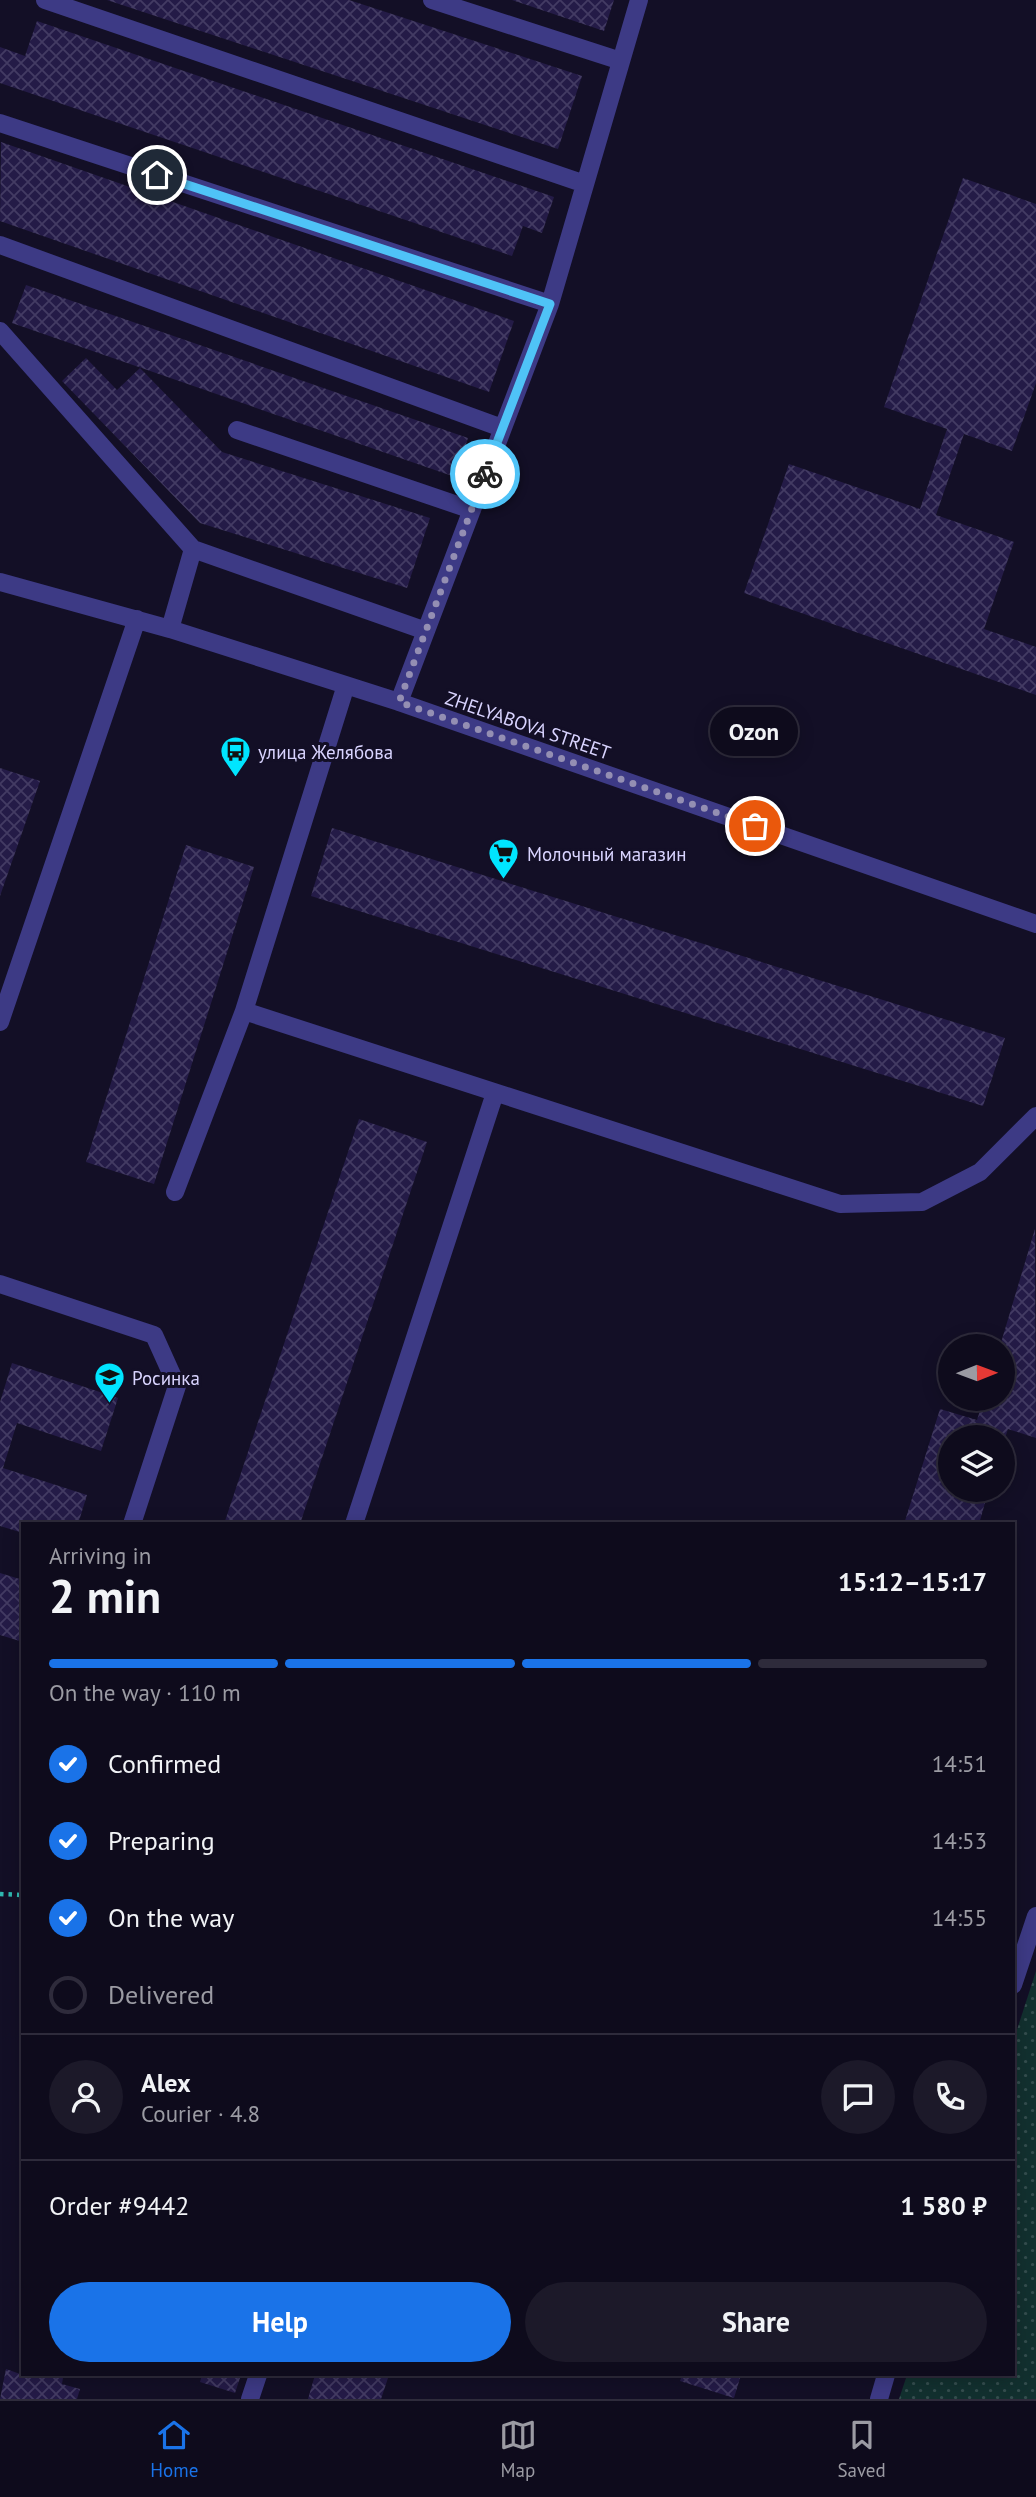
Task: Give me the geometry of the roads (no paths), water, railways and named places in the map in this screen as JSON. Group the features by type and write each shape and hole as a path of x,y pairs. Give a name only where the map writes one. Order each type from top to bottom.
{"street":[{"path":"45,0 585,184"},
{"path":"432,0 621,61"},
{"path":"399,702 550,304 639,0"},
{"path":"0,124 550,304"},
{"path":"0,245 502,428"},
{"path":"0,331 193,549 426,631"},
{"path":"237,430 472,510"},
{"path":"170,629 193,549"},
{"name":"ZHELYABOVA STREET","path":"0,582 170,629 399,702 1036,925"},
{"path":"0,1022 137,620"},
{"path":"175,1192 244,1012 346,685"},
{"path":"244,1012 840,1204 922,1202 980,1172 1036,1116"},
{"path":"355,1522 495,1093"},
{"path":"0,1284 154,1335 177,1386 133,1522"},
{"path":"1015,1972 1021,1935 1036,1916"},
{"path":"250,2399 258,2376"},
{"path":"879,2399 886,2376"}],"place":[{"name":"улица Желябова","path":"235,779"},
{"name":"Ozon","path":"755,826"},
{"name":"Молочный магазин","path":"504,881"},
{"name":"Росинка","path":"109,1405"}]}
